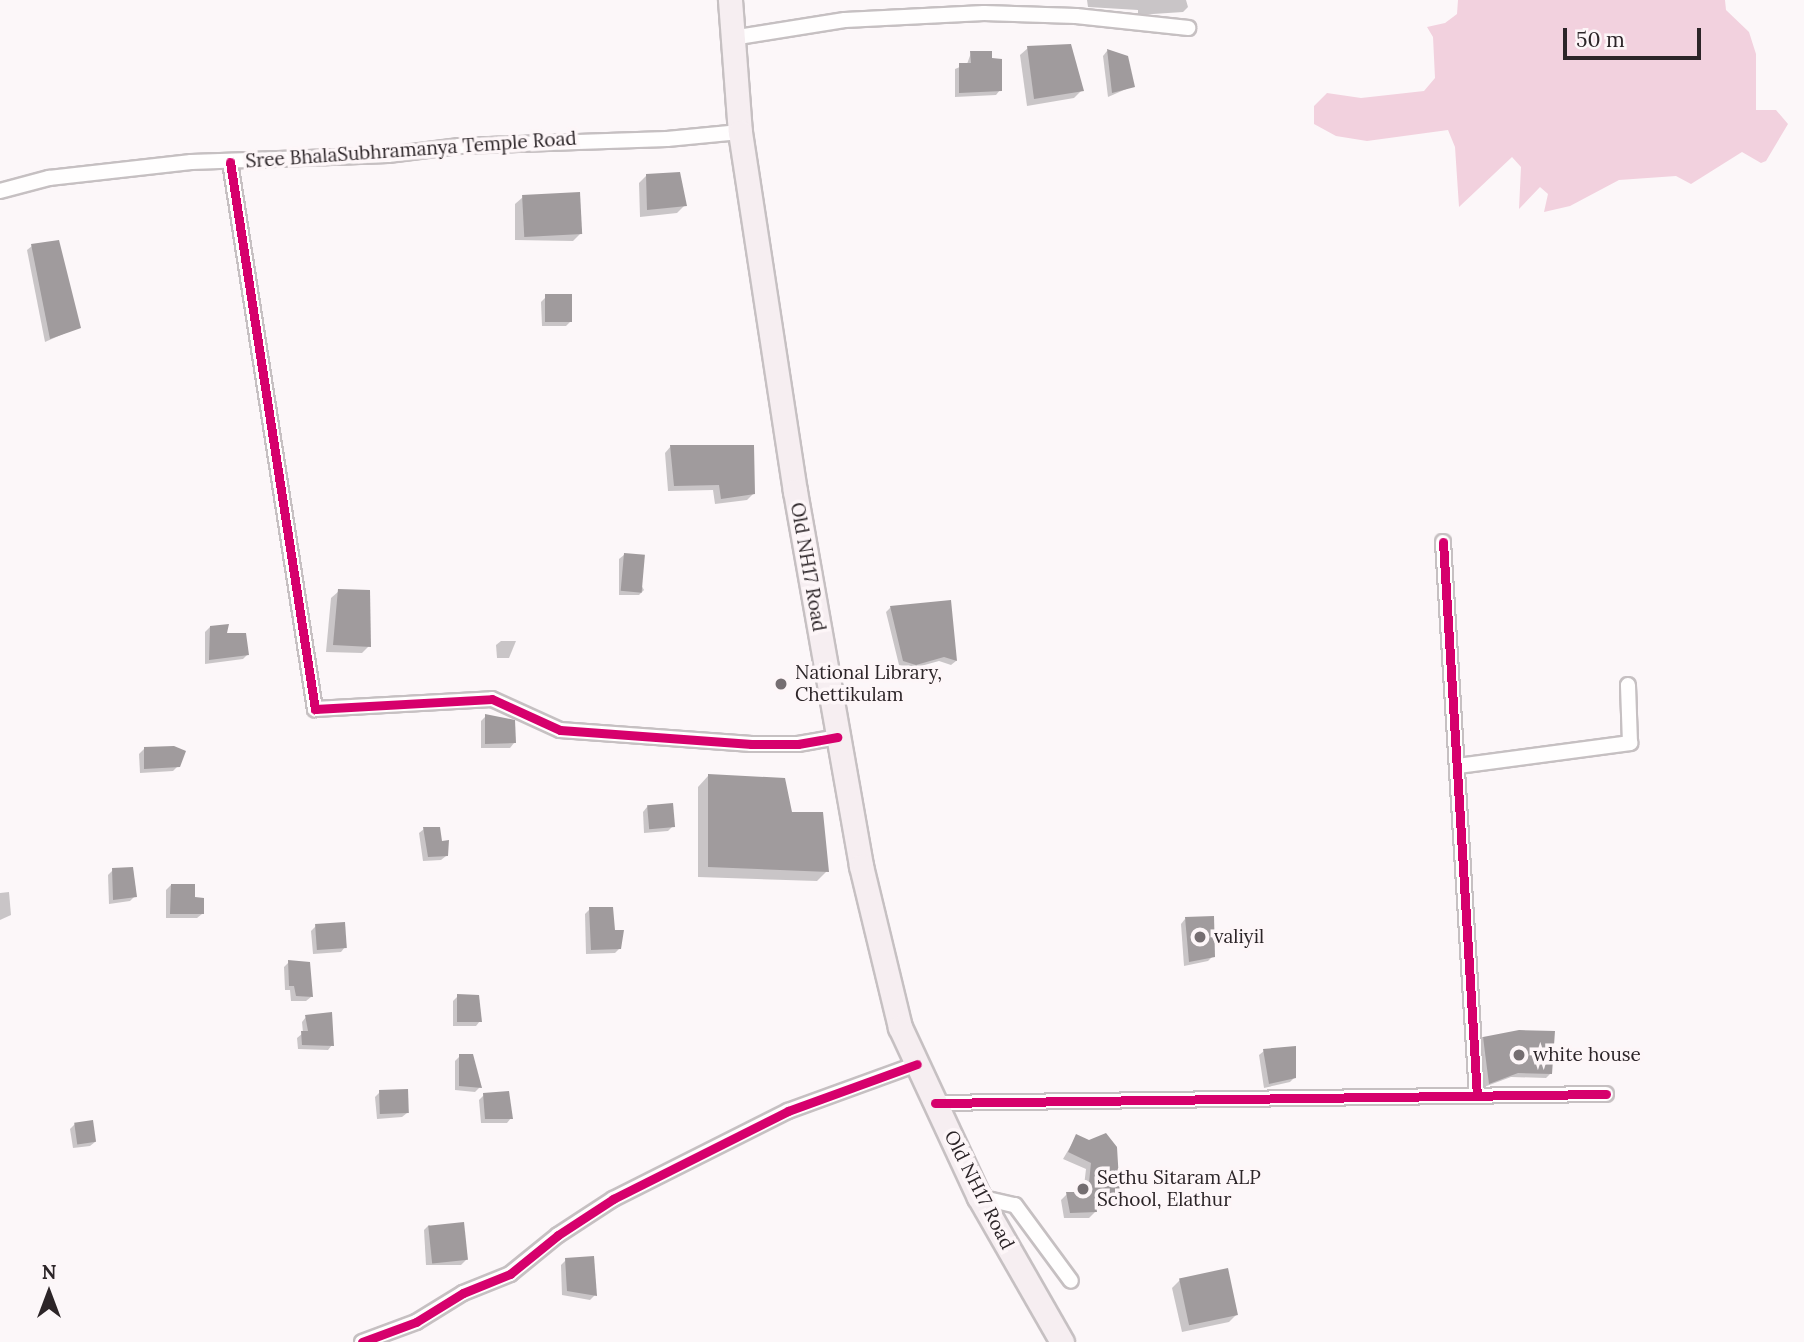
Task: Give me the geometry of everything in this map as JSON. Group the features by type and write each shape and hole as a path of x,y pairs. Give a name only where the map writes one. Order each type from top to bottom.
{"main road":[{"name":"Old NH17 Road","path":"730,0 740,132 837,737 861,866 900,1027 979,1197 1062,1342"}],"street":[{"path":"732,38 845,20 984,13 1076,16 1188,28"},
{"name":"Sree BhalaSubhramanya Temple Road","path":"0,191 50,178 230,162 740,132"},
{"path":"230,162 316,709 492,699 560,730 751,744 799,744 837,737"},
{"path":"1443,542 1477,1096"},
{"path":"1458,766 1630,743 1628,685"},
{"path":"362,1342 416,1322 463,1293 510,1274 558,1235 613,1199 788,1111 917,1064"},
{"path":"935,1103 1606,1094"},
{"path":"979,1197 1015,1205 1072,1281"}],"shaded area":[{"path":"1458,0 1725,0 1726,10 1749,32 1756,54 1756,110 1776,110 1788,124 1766,161 1761,163 1742,152 1691,184 1676,176 1619,180 1570,206 1544,212 1548,194 1540,187 1519,209 1521,167 1512,157 1459,207 1455,147 1448,130 1367,141 1336,136 1314,124 1314,106 1327,93 1361,98 1424,91 1435,78 1433,37 1427,27 1445,23 1457,14"}],"building":[{"path":"1071,44 1084,91 1034,99 1027,46"},
{"path":"1107,49 1128,56 1135,87 1112,93"},
{"path":"970,51 992,51 992,58 1002,59 1002,91 959,93 959,63 971,63"},
{"path":"680,172 687,206 647,210 646,174"},
{"path":"580,192 582,234 524,237 522,195"},
{"path":"59,240 81,328 50,339 31,244"},
{"path":"545,294 572,294 572,322 545,322"},
{"path":"670,445 754,445 755,494 721,499 719,485 674,486"},
{"path":"624,553 645,555 642,593 621,591"},
{"path":"338,589 370,590 371,647 333,645"},
{"path":"951,600 957,661 944,657 916,665 903,661 890,606"},
{"path":"229,624 227,633 246,633 249,655 209,660 210,626"},
{"path":"485,714 515,720 516,743 485,744"},
{"path":"174,746 186,751 180,767 144,769 144,747"},
{"path":"708,774 785,778 792,812 823,812 829,872 708,867"},
{"path":"673,803 675,827 649,829 647,805"},
{"path":"423,827 440,827 442,841 449,840 448,856 428,857"},
{"path":"133,867 137,897 113,900 112,868"},
{"path":"171,884 195,884 195,897 204,898 204,914 170,914"},
{"path":"589,907 613,907 615,930 624,930 621,949 591,950"},
{"name":"valiyil","path":"1214,916 1215,957 1189,962 1185,917"},
{"path":"345,922 347,948 317,950 315,924"},
{"path":"288,960 310,962 313,997 296,996 294,986 289,986"},
{"path":"457,994 479,995 482,1022 457,1022"},
{"path":"332,1012 334,1046 302,1045 301,1031 308,1031 305,1015"},
{"name":"white house","path":"1519,1030 1555,1031 1552,1074 1518,1073 1489,1084 1483,1037"},
{"path":"1296,1046 1296,1078 1269,1084 1263,1049"},
{"path":"459,1054 473,1054 482,1088 459,1086"},
{"path":"408,1089 409,1113 380,1114 379,1090"},
{"path":"509,1091 513,1119 485,1119 483,1093"},
{"path":"93,1120 96,1142 77,1144 74,1123"},
{"path":"1106,1133 1117,1147 1120,1197 1095,1198 1097,1212 1070,1213 1066,1192 1088,1192 1091,1163 1068,1152 1076,1134 1089,1140"},
{"path":"464,1222 468,1260 432,1264 428,1226"},
{"path":"594,1256 597,1296 567,1291 565,1258"},
{"path":"1228,1268 1238,1315 1189,1325 1179,1278"}],"cycle path":[{"path":"230,162 315,709 492,699 560,730 751,744 798,744 837,737"},
{"path":"1443,542 1477,1096"},
{"path":"362,1342 416,1322 463,1293 510,1274 558,1235 613,1199 788,1111 917,1064"},
{"path":"935,1103 1606,1094"}],"place":[{"name":"National Library, Chettikulam","path":"781,684"},
{"name":"valiyil","path":"1200,937"},
{"name":"white house","path":"1519,1055"},
{"name":"Sethu Sitaram ALP School, Elathur","path":"1083,1189"}]}
